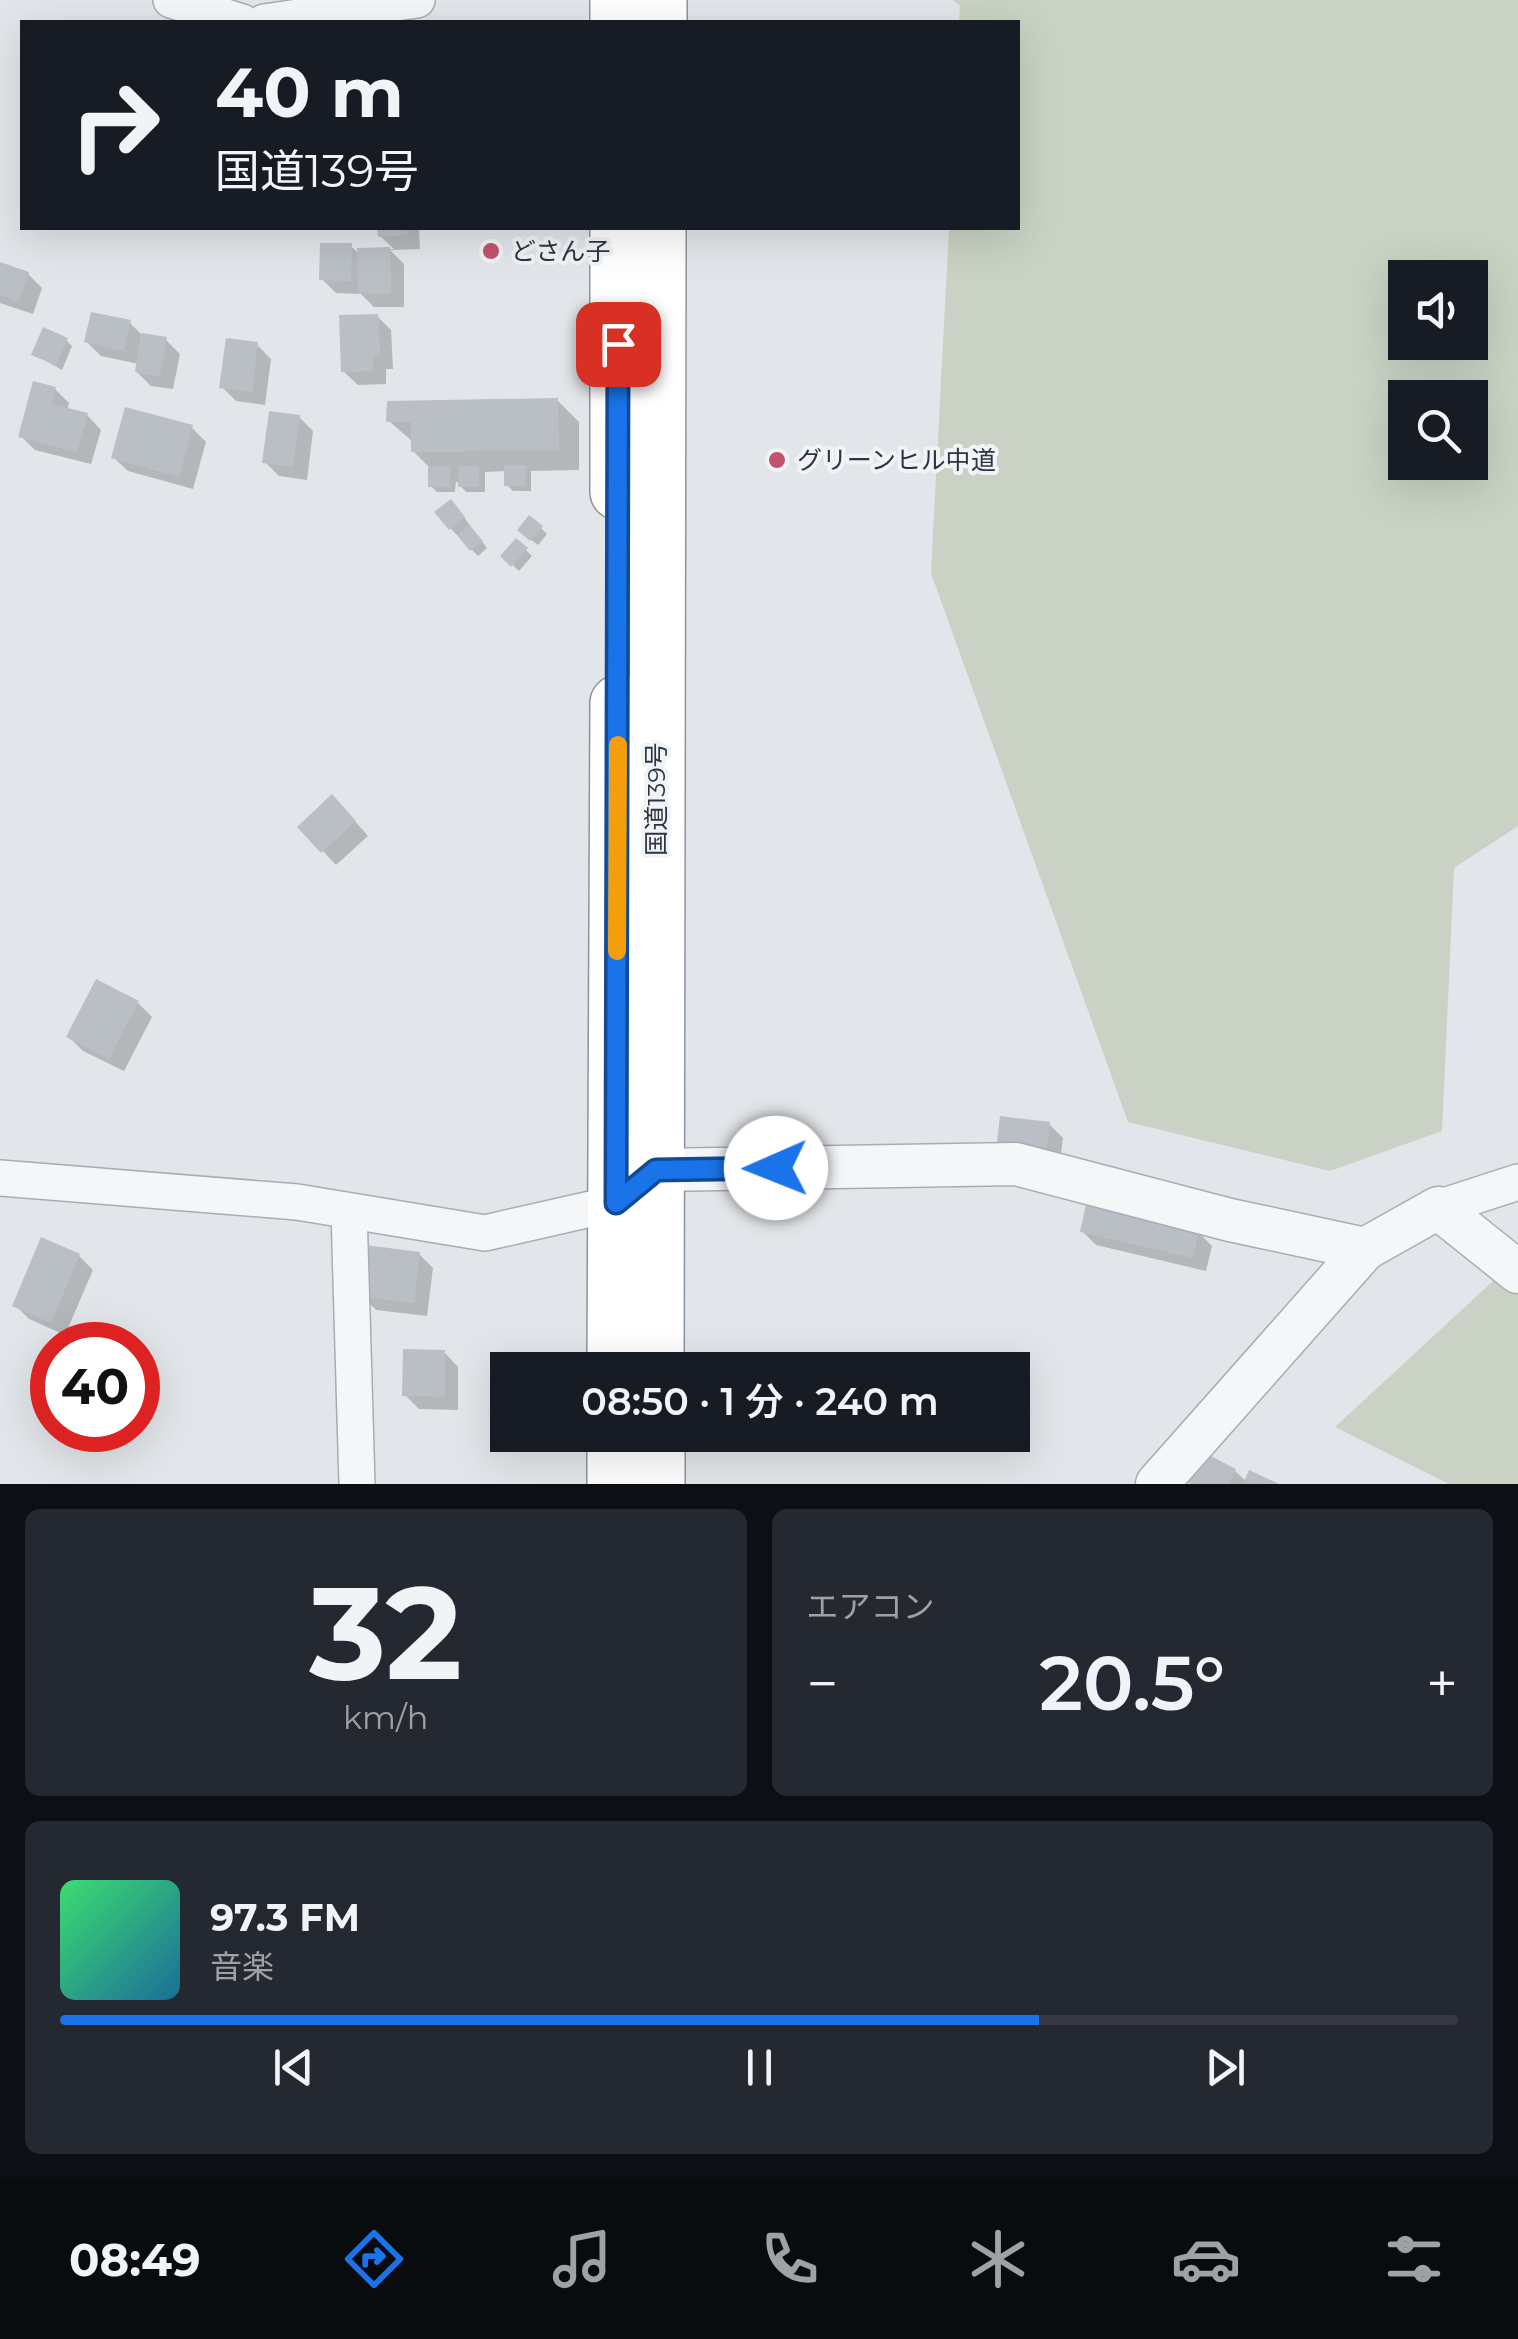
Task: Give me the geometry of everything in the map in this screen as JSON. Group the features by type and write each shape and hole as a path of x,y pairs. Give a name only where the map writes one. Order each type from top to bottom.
{"highway":[{"name":"国道139号","path":"618,230 636,1187 654,1352"},
{"name":"国道139号","path":"618,1352 636,1187 658,230"},
{"path":"615,1452 615,1484"},
{"path":"656,1452 657,1484"}],"street":[{"path":"172,0 236,20"},
{"path":"278,20 417,0"},
{"path":"0,1178 297,1202 485,1233 636,1187 1016,1164 1230,1220 1365,1249"},
{"path":"1157,1484 1365,1249 1438,1208 1518,1182"},
{"path":"1438,1208 1518,1272"},
{"path":"349,1210 357,1484"}],"green space":[{"path":"953,0 1518,0 1518,826 1454,868 1442,1131 1330,1171 1128,1122 931,573 949,230 1020,230 1020,20 959,20 960,6"},
{"path":"1518,1258 1518,1484 1449,1484 1335,1427"}],"building":[{"path":"377,230 407,230 407,235 378,237"},
{"path":"320,243 352,243 351,281 319,280"},
{"path":"390,247 391,293 358,294 357,248"},
{"path":"0,262 29,272 19,302 0,295"},
{"path":"91,312 131,320 124,351 84,342"},
{"path":"378,314 380,356 373,356 373,371 341,372 339,315"},
{"path":"43,327 68,338 56,365 31,355"},
{"path":"141,333 167,337 160,377 135,372"},
{"path":"226,338 258,342 252,392 219,388"},
{"path":"33,381 56,387 52,404 88,413 77,452 18,437"},
{"path":"558,398 559,450 411,452 411,422 386,422 387,401"},
{"path":"125,407 193,425 179,477 111,458"},
{"path":"269,411 300,415 293,467 262,463"},
{"path":"504,465 526,465 526,486 504,486"},
{"path":"450,466 450,487 428,487 428,467"},
{"path":"458,466 479,466 479,486 458,487"},
{"path":"451,499 465,517 449,530 434,512"},
{"path":"529,515 543,526 530,541 517,530"},
{"path":"469,525 483,541 470,551 457,535"},
{"path":"516,538 528,548 511,567 500,556"},
{"path":"332,794 356,821 321,853 297,827"},
{"path":"96,979 139,1001 109,1059 66,1037"},
{"path":"1000,1116 1050,1122 1046,1157 996,1151"},
{"path":"1086,1204 1199,1230 1193,1258 1080,1232"},
{"path":"41,1237 80,1254 51,1322 12,1306"},
{"path":"365,1245 420,1252 414,1303 359,1297"},
{"path":"403,1349 445,1350 445,1397 402,1396"},
{"path":"1199,1450 1236,1469 1229,1484 1191,1484 1184,1480"},
{"path":"1249,1470 1279,1484 1243,1484"}],"slow traffic":[{"path":"617,951 618,745"}],"place":[{"name":"どさん子","path":"491,251"},
{"name":"グリーンヒル中道","path":"777,460"}],"route":[{"path":"618,344 616,1203 656,1170 776,1168"}]}
